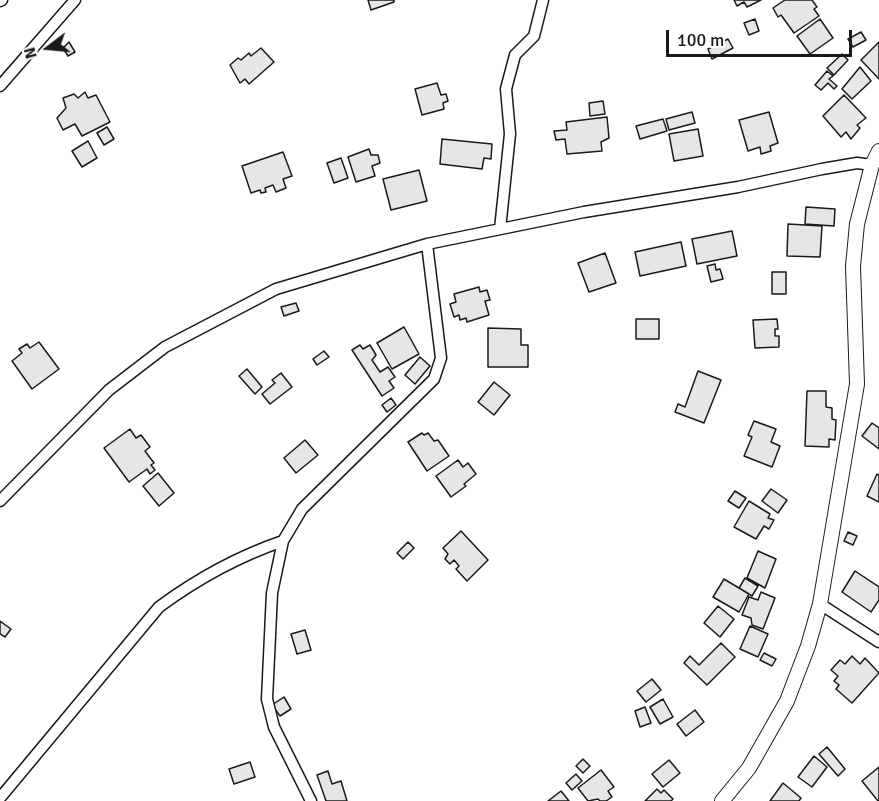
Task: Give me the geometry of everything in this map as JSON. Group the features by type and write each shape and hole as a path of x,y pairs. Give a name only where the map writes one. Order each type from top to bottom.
{"street":[{"path":"0,86 75,0"},
{"path":"500,229 510,134 506,89 515,55 534,36 543,0"},
{"path":"722,801 749,768 787,701 808,646 820,604 857,384 853,266 857,224 872,165 879,151"},
{"path":"0,501 109,390 165,347 276,289 427,244 584,212 738,187 822,169 857,163 872,165"},
{"path":"310,801 274,727 267,699 272,593 283,541 303,509 434,379 441,358 427,244"},
{"path":"0,798 159,607 183,590 256,551 283,541"},
{"path":"820,604 879,642"}],"building":[{"path":"368,0 394,0 394,2 371,10"},
{"path":"734,0 761,0 747,7 744,2 737,6"},
{"path":"785,0 812,0 819,16 794,33 781,15 778,17 773,8"},
{"path":"755,19 759,31 749,35 744,23"},
{"path":"820,19 833,38 810,54 797,36"},
{"path":"861,32 866,40 853,47 848,39"},
{"path":"728,39 733,48 712,59 708,49"},
{"path":"69,42 75,52 68,56 63,48"},
{"path":"879,42 879,79 861,60"},
{"path":"261,48 274,62 249,84 245,79 240,83 230,65 238,58 241,60 249,53 251,56"},
{"path":"842,54 848,60 834,75 827,68"},
{"path":"860,67 871,81 852,99 842,89"},
{"path":"827,71 833,76 829,79 837,86 834,89 828,83 821,90 815,85"},
{"path":"437,83 441,95 446,94 448,101 443,103 444,109 422,115 415,89"},
{"path":"85,92 88,98 96,95 110,122 82,136 75,124 63,130 57,118 66,108 63,98 74,94 78,98"},
{"path":"844,95 866,118 857,125 860,128 851,139 846,132 841,137 823,116"},
{"path":"603,101 605,114 590,116 589,103"},
{"path":"692,112 695,123 669,130 666,119"},
{"path":"769,112 778,143 770,146 771,151 761,154 760,147 748,151 739,120"},
{"path":"607,117 609,138 601,142 602,151 567,154 565,139 556,140 554,131 567,130 566,122"},
{"path":"663,119 667,131 640,139 636,126"},
{"path":"107,127 114,139 104,145 97,133"},
{"path":"698,129 703,156 674,161 669,134"},
{"path":"442,139 492,144 491,159 484,158 482,169 440,164"},
{"path":"88,141 97,158 82,167 72,151"},
{"path":"369,149 371,155 378,155 380,163 372,166 375,176 356,182 348,157"},
{"path":"283,152 292,176 283,179 286,188 276,192 273,185 265,188 266,192 261,193 260,190 251,193 242,166"},
{"path":"341,158 348,178 334,183 327,163"},
{"path":"419,170 427,201 391,210 383,179"},
{"path":"806,207 835,209 834,226 805,224"},
{"path":"788,224 822,226 820,257 787,256"},
{"path":"732,231 737,256 697,264 692,239"},
{"path":"681,242 686,266 640,276 635,252"},
{"path":"605,253 616,283 589,292 578,263"},
{"path":"715,264 716,270 720,269 723,279 711,282 707,266"},
{"path":"772,272 786,272 786,294 772,294"},
{"path":"479,287 480,292 487,290 490,300 485,301 489,315 467,322 466,318 460,320 459,315 454,317 450,304 456,302 454,294"},
{"path":"296,303 299,311 284,316 281,307"},
{"path":"636,319 659,319 659,339 636,339"},
{"path":"777,319 778,329 775,329 775,336 779,336 779,347 755,348 753,320"},
{"path":"404,327 419,354 392,369 377,343"},
{"path":"488,328 521,329 521,345 528,345 528,367 488,367"},
{"path":"39,342 59,369 32,389 12,361 22,353 19,349 27,344 30,348"},
{"path":"360,345 363,349 370,345 376,355 372,360 380,372 388,367 395,377 389,381 394,388 382,396 352,350"},
{"path":"324,351 329,357 317,365 313,359"},
{"path":"420,357 430,366 415,384 405,375"},
{"path":"247,369 262,387 255,394 239,376"},
{"path":"698,371 721,380 704,423 675,412 678,404 685,407"},
{"path":"281,373 292,387 270,404 262,394 275,383 272,380"},
{"path":"494,382 510,395 494,415 478,402"},
{"path":"807,391 826,391 826,407 832,408 832,419 836,420 835,440 829,439 829,447 805,446"},
{"path":"391,398 396,405 387,412 382,405"},
{"path":"754,421 776,429 771,442 780,446 772,467 744,456 752,437 748,435"},
{"path":"872,423 879,428 879,449 862,436"},
{"path":"130,429 136,438 141,435 150,447 145,451 154,463 151,465 155,470 150,474 147,469 129,482 104,448"},
{"path":"422,433 424,435 428,433 434,441 438,440 449,456 427,471 408,442"},
{"path":"305,440 318,455 296,473 284,458"},
{"path":"458,460 463,467 468,463 476,474 464,484 466,486 451,497 436,476"},
{"path":"158,473 174,493 159,506 143,486"},
{"path":"877,474 879,475 879,502 867,496"},
{"path":"771,489 787,500 778,513 762,501"},
{"path":"735,491 746,498 739,508 728,501"},
{"path":"749,501 770,514 768,518 774,520 769,529 764,526 756,539 734,527"},
{"path":"461,531 488,560 467,581 456,569 459,566 454,560 450,564 445,559 448,554 443,548"},
{"path":"848,532 857,536 853,545 844,541"},
{"path":"408,542 414,548 403,559 397,553"},
{"path":"758,551 776,559 765,588 747,578"},
{"path":"855,571 879,587 879,600 871,612 842,592"},
{"path":"745,578 758,586 752,596 739,588"},
{"path":"724,579 749,594 739,612 713,597"},
{"path":"761,592 775,598 763,629 752,625 751,618 742,615 749,597 758,600"},
{"path":"718,606 734,619 720,637 704,623"},
{"path":"0,621 11,629 5,637 0,634"},
{"path":"750,626 768,634 758,657 740,649"},
{"path":"305,630 311,650 297,654 291,634"},
{"path":"721,643 735,657 707,685 684,663 690,656 699,665"},
{"path":"764,653 776,659 772,666 760,660"},
{"path":"852,656 860,664 865,658 879,673 852,703 836,689 839,685 834,681 838,676 831,670 840,660 845,664"},
{"path":"652,679 661,690 646,702 637,691"},
{"path":"284,697 291,709 280,716 272,705"},
{"path":"663,699 673,717 660,724 650,707"},
{"path":"645,707 651,723 640,727 635,711"},
{"path":"695,710 704,722 686,736 677,724"},
{"path":"827,747 845,769 838,776 819,754"},
{"path":"814,756 827,767 812,787 798,777"},
{"path":"583,759 590,766 583,773 576,766"},
{"path":"669,760 680,773 663,787 652,774"},
{"path":"250,762 255,777 234,784 229,769"},
{"path":"879,767 879,801 878,801 862,781"},
{"path":"601,770 614,787 608,791 612,797 606,801 598,799 588,801 578,788"},
{"path":"328,771 332,784 341,781 347,801 326,801 317,775"},
{"path":"576,774 582,781 572,790 566,783"},
{"path":"783,783 801,798 799,801 770,801"},
{"path":"657,789 661,793 664,790 673,799 671,801 645,801"},
{"path":"561,791 569,801 548,801"}]}
